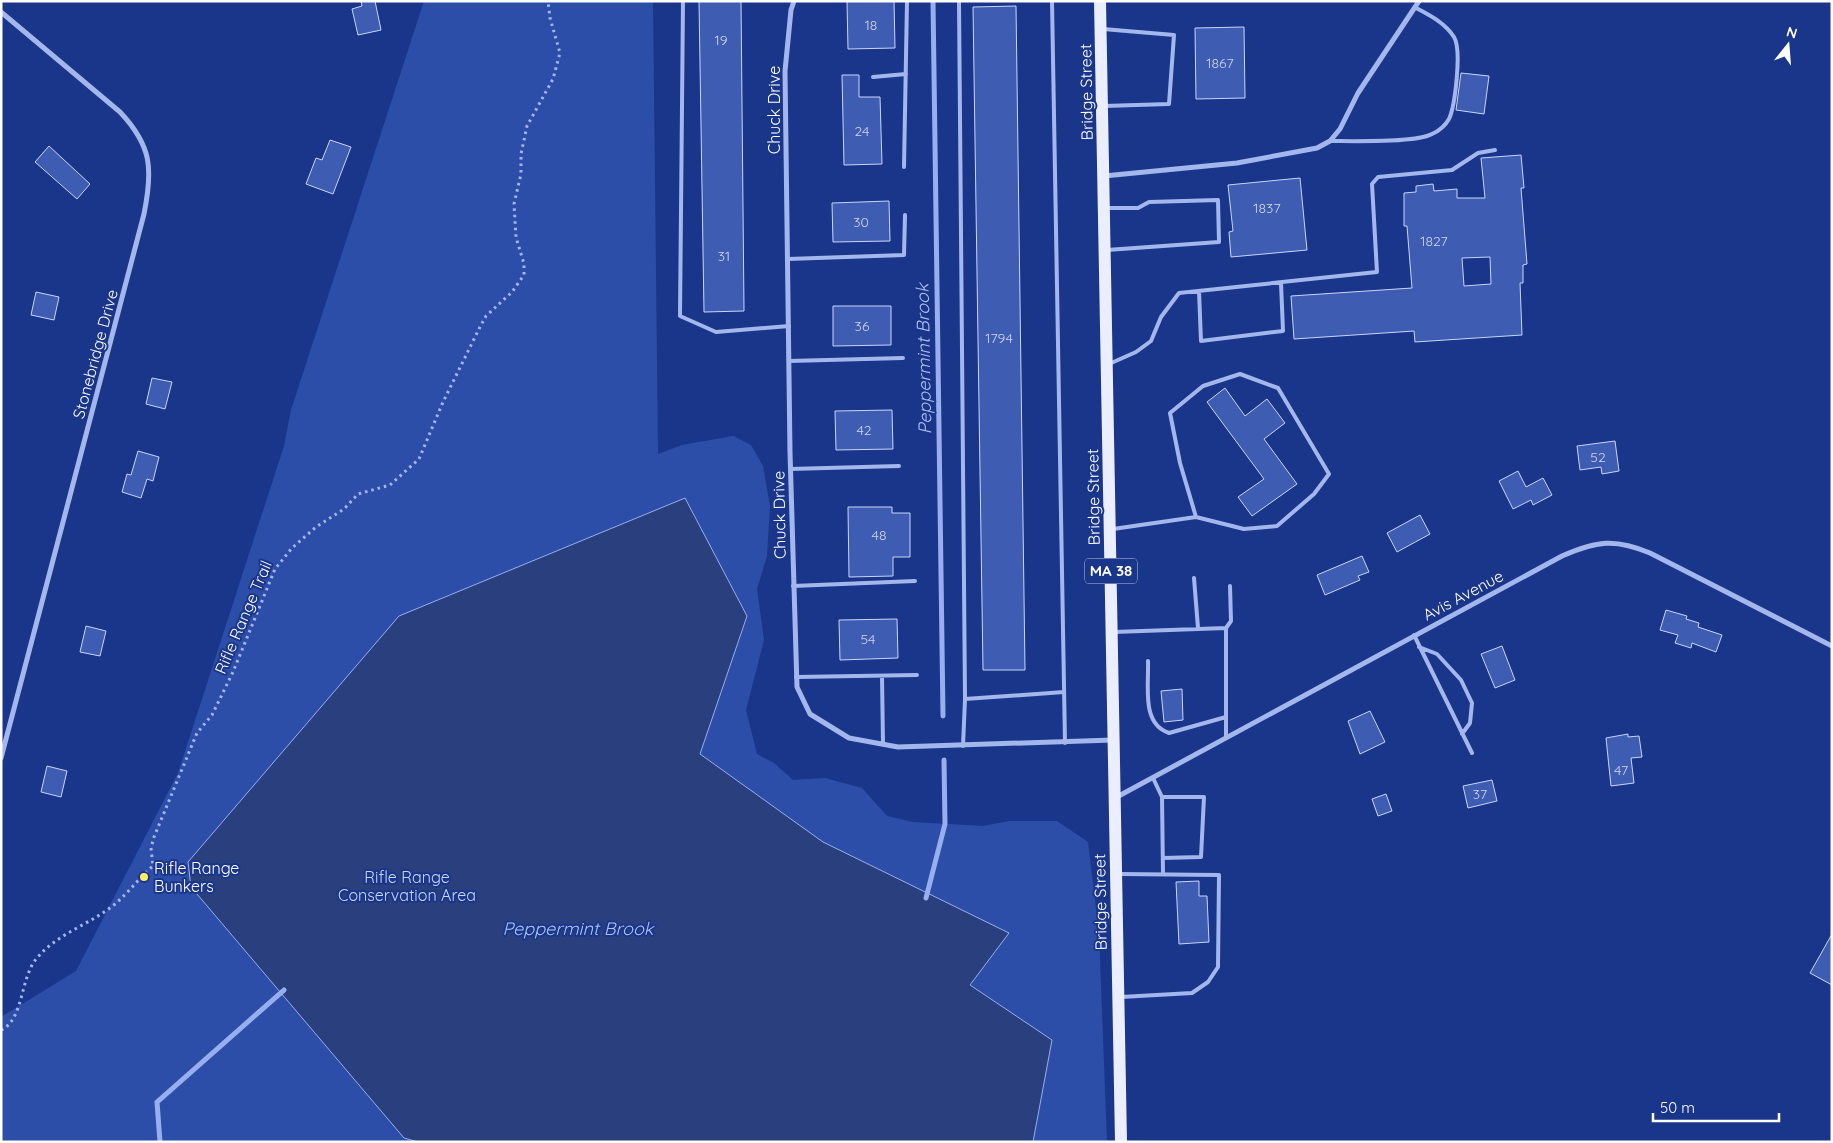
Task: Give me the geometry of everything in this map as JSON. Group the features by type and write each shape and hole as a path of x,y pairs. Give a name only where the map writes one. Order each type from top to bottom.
{"main road":[{"name":"Bridge Street","path":"1100,1 1121,1142"}],"street":[{"name":"Chuck Drive","path":"794,1 790,10 785,71 790,468 797,688 810,714 849,738 898,747 1114,740"},
{"path":"1103,176 1238,163 1309,150 1330,141 1340,129 1370,74 1419,1"},
{"name":"Stonebridge Drive","path":"1,12 120,112 134,127 145,145 150,177 144,214 1,758"},
{"name":"Avis Avenue","path":"1115,798 1226,736 1562,556 1584,546 1601,542 1618,542 1650,554 1832,646"}],"lane":[{"path":"683,1 680,316 716,332 789,326"},
{"path":"904,167 907,1"},
{"path":"959,1 965,699 963,746"},
{"path":"1052,1 1065,743"},
{"path":"1330,141 1383,140 1430,136 1442,128 1448,120 1452,108 1459,49 1456,39 1444,24 1416,8"},
{"path":"1101,28 1174,35 1169,104 1102,106"},
{"path":"873,76 906,74"},
{"path":"1107,365 1136,352 1151,341 1162,317 1179,294 1376,272 1372,184 1378,177 1452,170 1478,153 1495,150"},
{"path":"1104,208 1138,208 1150,202 1218,200 1219,242 1104,251"},
{"path":"788,259 904,255 905,215"},
{"path":"1199,291 1201,341 1283,331 1281,284"},
{"path":"789,361 903,358"},
{"path":"1110,530 1196,517 1244,530 1278,526 1314,494 1329,474 1278,388 1240,374 1203,386 1170,413 1180,463 1196,517"},
{"path":"790,468 899,466"},
{"path":"1194,578 1198,628"},
{"path":"793,586 915,582"},
{"path":"1226,736 1226,628 1231,621 1230,586"},
{"path":"1112,632 1226,628"},
{"path":"1414,636 1472,753"},
{"path":"1419,647 1437,654 1461,680 1472,703 1470,723 1462,734"},
{"path":"1148,661 1149,714 1154,724 1160,730 1169,733 1226,718"},
{"path":"882,676 884,744"},
{"path":"796,677 918,676"},
{"path":"965,699 1064,692"},
{"path":"1153,778 1162,797 1163,874"},
{"path":"1162,797 1204,797 1201,857 1163,858"},
{"path":"1116,874 1218,875 1218,966 1208,982 1192,993 1118,997"}],"path":[{"name":"Rifle Range Trail","path":"1,1030 10,1026 15,1018 22,991 36,958 57,940 91,921 115,904 153,866 150,848 154,837 198,732 212,716 233,672 275,569 292,548 316,527 344,509 358,494 390,485 419,459 443,402 486,316 512,292 524,274 524,264 516,237 514,204 521,174 521,154 527,126 550,85 560,52 550,18 548,1"}],"green space":[{"name":"Rifle Range Conservation Area","path":"424,1 653,1 658,454 682,445 733,436 751,445 763,466 770,506 767,556 757,589 764,640 746,710 757,754 774,763 793,780 825,778 862,788 887,816 913,822 983,826 1010,821 1057,821 1088,842 1099,933 1107,1142 1,1142 1,1017 76,971 178,773 284,446 291,410"}],"water":[{"path":"685,498 747,616 700,754 823,842 1009,933 970,985 1052,1040 1033,1142 418,1142 404,1138 191,887 188,862 399,616"}],"building":[{"path":"361,1 375,1 381,30 358,35 352,9 362,6"},
{"path":"699,1 741,1 744,311 704,312"},
{"path":"847,1 894,1 895,48 848,49"},
{"path":"1016,6 1025,670 983,670 973,7"},
{"path":"1244,27 1245,98 1196,99 1195,28"},
{"path":"1461,73 1489,76 1484,114 1456,110"},
{"path":"842,75 859,75 859,97 880,97 882,164 844,165"},
{"path":"330,140 351,147 333,194 306,184 316,158 322,160"},
{"path":"49,146 90,184 77,199 35,162"},
{"path":"1521,155 1524,188 1521,188 1527,264 1523,265 1523,283 1520,283 1522,335 1415,342 1414,331 1294,339 1291,296 1412,288 1407,226 1404,226 1404,193 1416,192 1416,186 1433,184 1434,191 1457,189 1457,198 1485,198 1481,158","holes":["1490,257 1491,284 1464,286 1462,258"]},
{"path":"1300,178 1307,250 1231,257 1229,232 1233,231 1228,185"},
{"path":"889,201 890,241 833,242 832,203"},
{"path":"36,292 59,297 54,320 31,315"},
{"path":"833,306 891,306 891,345 833,346"},
{"path":"152,378 172,382 165,409 146,404"},
{"path":"1225,388 1245,416 1267,399 1285,423 1264,439 1297,484 1252,516 1238,497 1264,479 1207,402"},
{"path":"892,410 893,449 836,450 835,411"},
{"path":"1615,441 1619,471 1602,474 1601,467 1580,470 1577,446"},
{"path":"138,451 159,457 153,481 147,479 141,498 122,492 127,474 131,475"},
{"path":"1518,471 1526,487 1543,478 1552,495 1533,505 1531,500 1513,509 1499,481"},
{"path":"848,507 892,507 892,513 910,513 910,557 893,557 893,576 849,577"},
{"path":"1420,515 1430,534 1397,552 1387,533"},
{"path":"1362,556 1369,572 1358,576 1360,580 1325,595 1317,575"},
{"path":"1666,610 1687,616 1686,619 1699,623 1698,627 1722,635 1716,652 1692,643 1691,648 1675,643 1678,635 1660,630"},
{"path":"897,619 898,658 840,660 839,620"},
{"path":"86,626 106,631 100,656 80,652"},
{"path":"1502,646 1515,680 1495,688 1481,654"},
{"path":"1182,689 1183,720 1164,722 1161,691"},
{"path":"1370,711 1385,742 1360,754 1348,721"},
{"path":"1628,734 1628,737 1639,736 1642,757 1631,758 1634,783 1611,786 1606,738"},
{"path":"47,766 67,771 61,797 41,792"},
{"path":"1492,780 1497,801 1468,808 1463,786"},
{"path":"1386,794 1392,811 1378,816 1372,799"},
{"path":"1199,881 1199,896 1207,896 1209,942 1179,944 1176,882"},
{"path":"1832,934 1832,985 1810,973"}],"waterway":[{"name":"Peppermint Brook","path":"933,1 943,716"},
{"name":"Peppermint Brook","path":"926,898 945,824 944,760"},
{"name":"Peppermint Brook","path":"160,1142 157,1102 284,990"}],"place":[{"name":"Rifle Range Bunkers","path":"144,877"}]}
